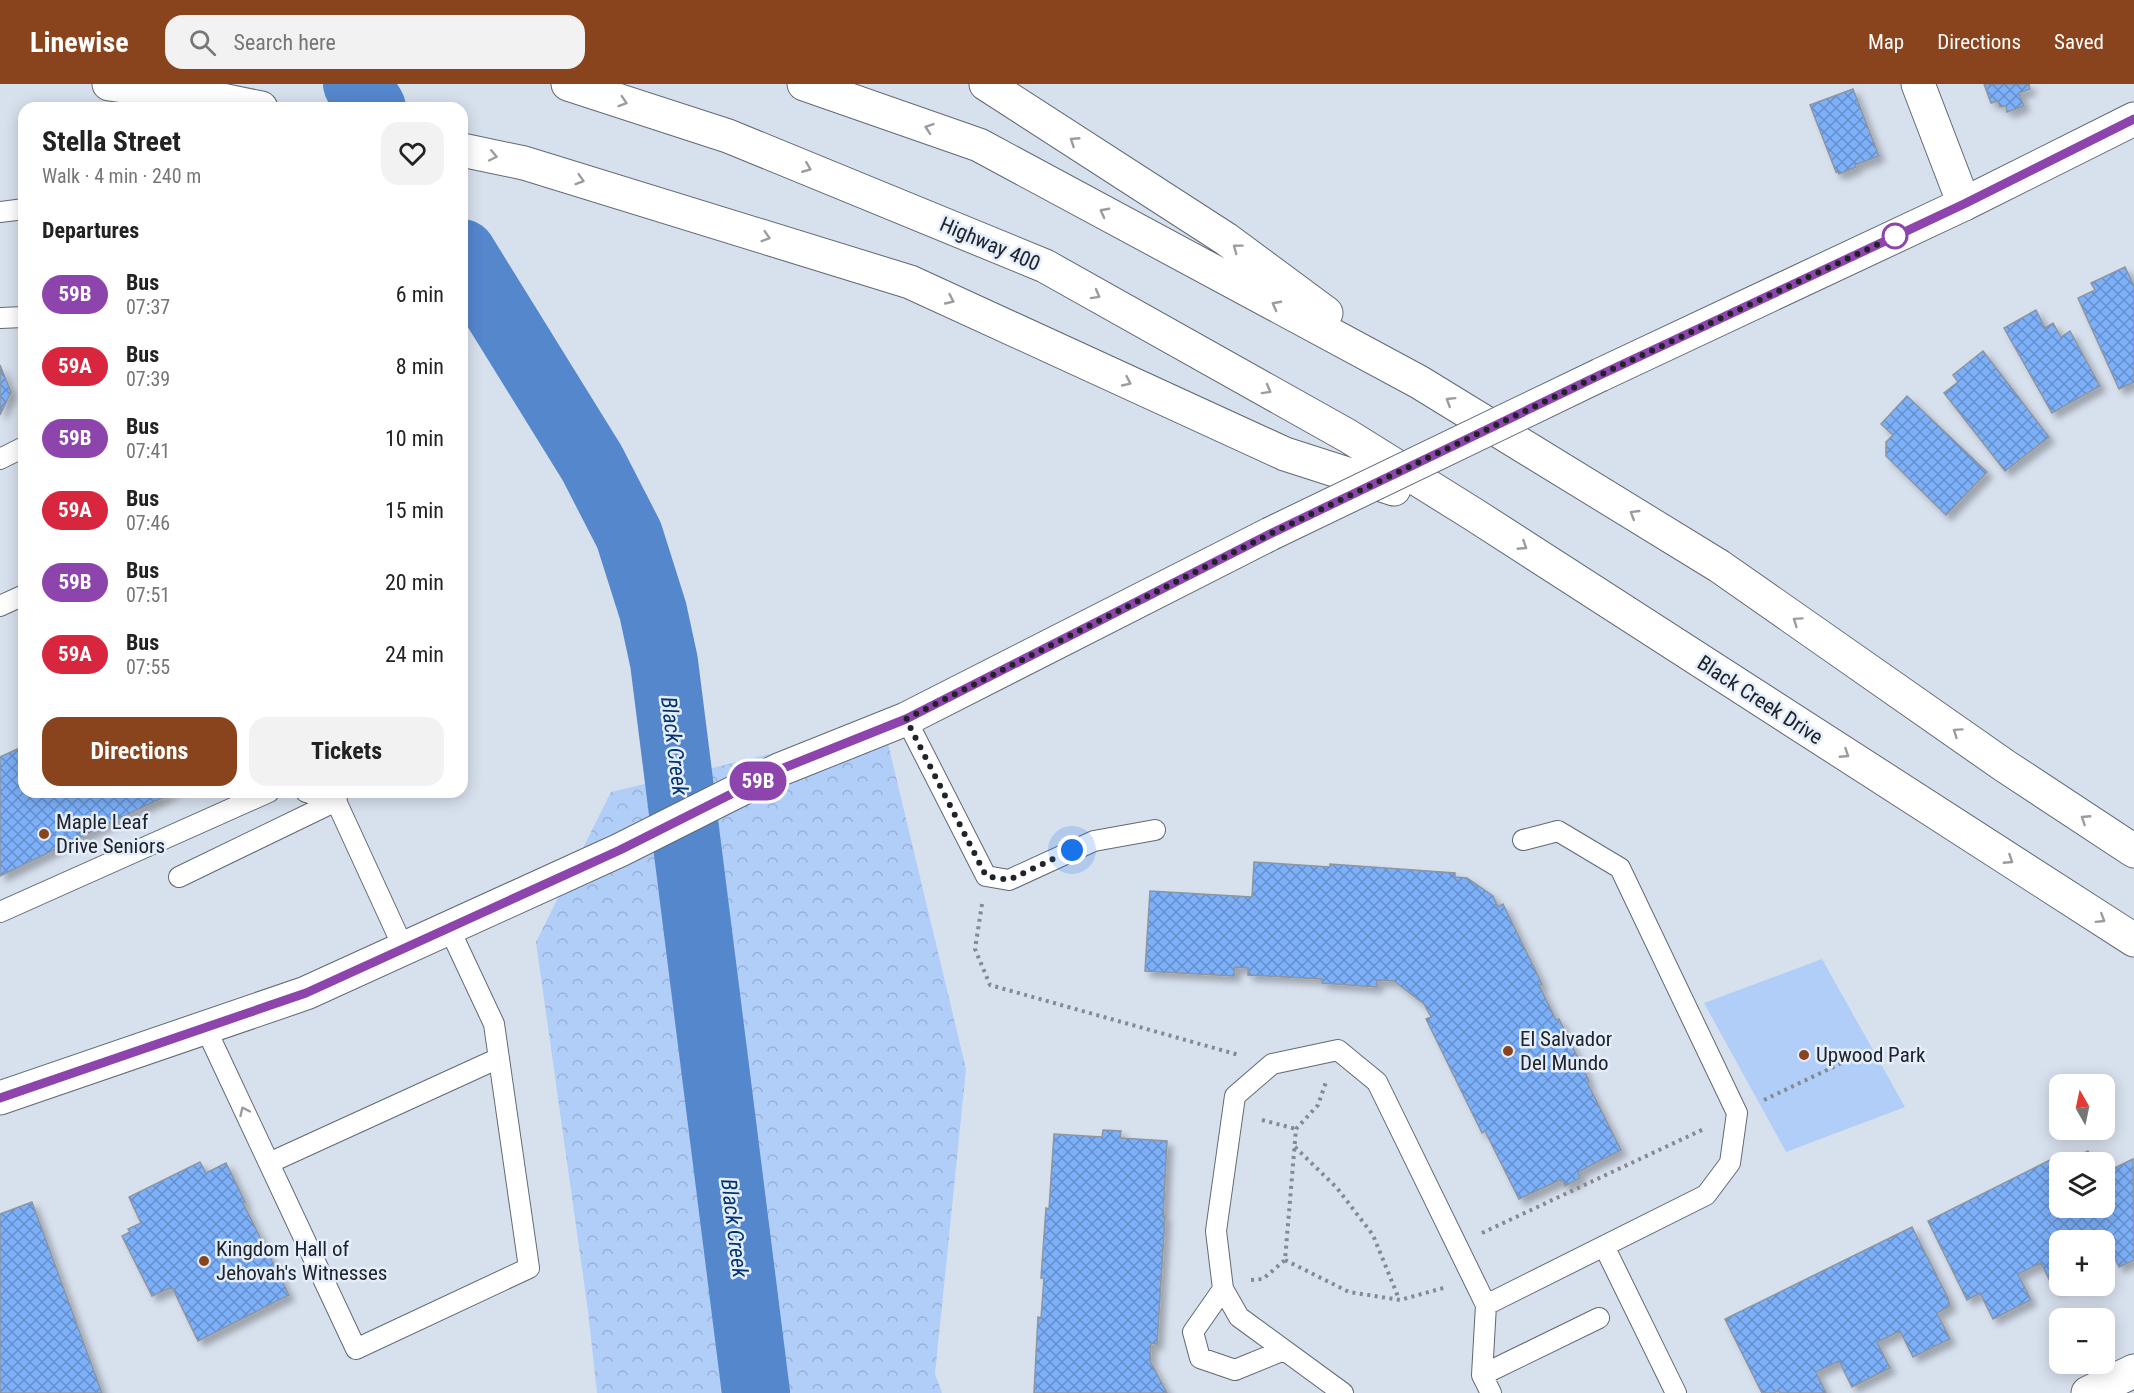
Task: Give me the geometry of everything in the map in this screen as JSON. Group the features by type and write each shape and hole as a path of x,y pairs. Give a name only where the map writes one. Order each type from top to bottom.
{"main road":[{"path":"109,84 232,102"},
{"name":"Highway 400","path":"568,84 729,136 1045,266 1387,459"},
{"path":"804,84 979,145 1419,382 1719,566 2005,766 2134,851"},
{"path":"986,84 1226,239 1419,382"},
{"path":"1918,84 1964,204"},
{"path":"0,1098 306,993 620,850 781,769 906,719 1270,534 1600,375 1964,204 2134,119"},
{"path":"468,151 524,163 910,282 1285,454 1473,514"},
{"name":"Black Creek Drive","path":"1387,459 2134,940"},
{"path":"2088,1393 2134,1371"}],"lane":[{"path":"0,212 18,212"},
{"path":"0,318 18,317"},
{"path":"0,459 18,450"},
{"path":"0,606 18,598"},
{"path":"906,719 986,876 1009,880 1094,841 1155,830"},
{"path":"0,912 256,798"},
{"path":"179,877 333,798"},
{"path":"338,798 404,949"},
{"path":"1486,1305 1706,1195 1730,1163 1737,1113 1620,868 1558,831 1523,840"},
{"path":"206,1029 356,1349 529,1268 494,1024 449,928"},
{"path":"1343,1393 1239,1317 1223,1285 1216,1231 1235,1096 1272,1064 1338,1050 1377,1082 1486,1305 1487,1384 1599,1318"},
{"path":"269,1163 499,1058"},
{"path":"1604,1246 1676,1393"},
{"path":"1223,1285 1192,1332 1200,1358 1234,1370 1284,1350"}],"path":[{"path":"986,876 975,949 990,985 1272,1064"},
{"path":"1223,1285 1263,1279 1285,1260 1296,1129 1318,1105 1338,1050"},
{"path":"1457,1245 1869,1050"},
{"path":"1294,1146 1337,1188 1373,1235 1400,1300"},
{"path":"1285,1260 1349,1292 1400,1300 1474,1280"}],"green space":[{"path":"884,727 966,1069 935,1374 942,1393 597,1393 588,1311 536,942 611,792"},
{"name":"Upwood Park","path":"1822,959 1905,1107 1786,1152 1704,1003"}],"building":[{"path":"1984,84 2029,84 2030,89 2019,93 2024,106 2007,112 2006,106 2000,107 1998,101 1991,103"},
{"path":"1853,89 1879,156 1839,174 1838,171 1836,172 1810,105"},
{"path":"2125,267 2134,286 2134,382 2119,389 2078,298 2095,290 2091,283"},
{"path":"2036,310 2045,328 2053,323 2061,337 2070,331 2100,386 2052,413 2004,328"},
{"path":"1983,351 2049,437 2005,471 1944,393 1958,382 1953,375"},
{"path":"0,365 11,392 0,415"},
{"path":"1907,396 1987,472 1946,515 1886,456 1886,442 1893,435 1881,424"},
{"name":"Maple Leaf Drive Seniors","path":"18,749 18,798 162,798 0,876 0,757"},
{"name":"El Salvador Del Mundo","path":"1254,862 1330,867 1330,864 1455,873 1455,877 1467,878 1493,896 1498,907 1503,904 1542,984 1539,985 1556,1020 1559,1019 1621,1150 1578,1172 1580,1178 1565,1186 1562,1179 1519,1199 1485,1131 1482,1133 1426,1019 1431,1017 1424,1004 1394,981 1377,980 1377,987 1322,983 1322,979 1248,975 1248,968 1235,967 1234,976 1145,971 1150,891 1252,897"},
{"path":"1103,1130 1121,1131 1120,1138 1167,1141 1157,1344 1151,1343 1150,1361 1167,1393 1034,1393 1038,1317 1041,1318 1044,1278 1041,1278 1046,1208 1049,1209 1054,1134 1102,1137"},
{"path":"2133,1159 2134,1260 2119,1267 2115,1259 2115,1230 2049,1230 2049,1279 2041,1263 2018,1274 2031,1300 1993,1319 1980,1293 1967,1300 1928,1221 2049,1160 2049,1218 2115,1218 2115,1168"},
{"name":"Kingdom Hall of Jehovah's Witnesses","path":"200,1162 206,1173 226,1163 245,1202 243,1203 289,1295 198,1341 172,1287 152,1296 122,1236 130,1232 128,1229 141,1223 129,1197"},
{"path":"32,1202 102,1393 0,1393 0,1214"},
{"path":"1912,1227 1948,1298 1950,1306 1937,1313 1950,1339 1913,1357 1900,1331 1877,1342 1890,1368 1852,1387 1839,1361 1816,1372 1826,1393 1780,1393 1778,1390 1774,1393 1762,1393 1725,1319"}],"waterway":[{"name":"Black Creek","path":"357,84 368,102"},
{"name":"Black Creek","path":"468,263 592,463 629,535 653,611 664,662 756,1393"}],"bus line":[{"name":"59B","path":"0,1098 306,993 620,850 781,769 906,719 1270,534 1600,375 1964,204 2134,119"}],"place":[{"name":"Maple Leaf Drive Seniors","path":"44,834"},
{"name":"El Salvador Del Mundo","path":"1508,1051"},
{"name":"Upwood Park","path":"1804,1055"},
{"name":"Kingdom Hall of Jehovah's Witnesses","path":"204,1261"}],"route":[{"path":"1072,850 1009,880 986,876 906,719 1270,534 1900,234 1895,236"}]}
